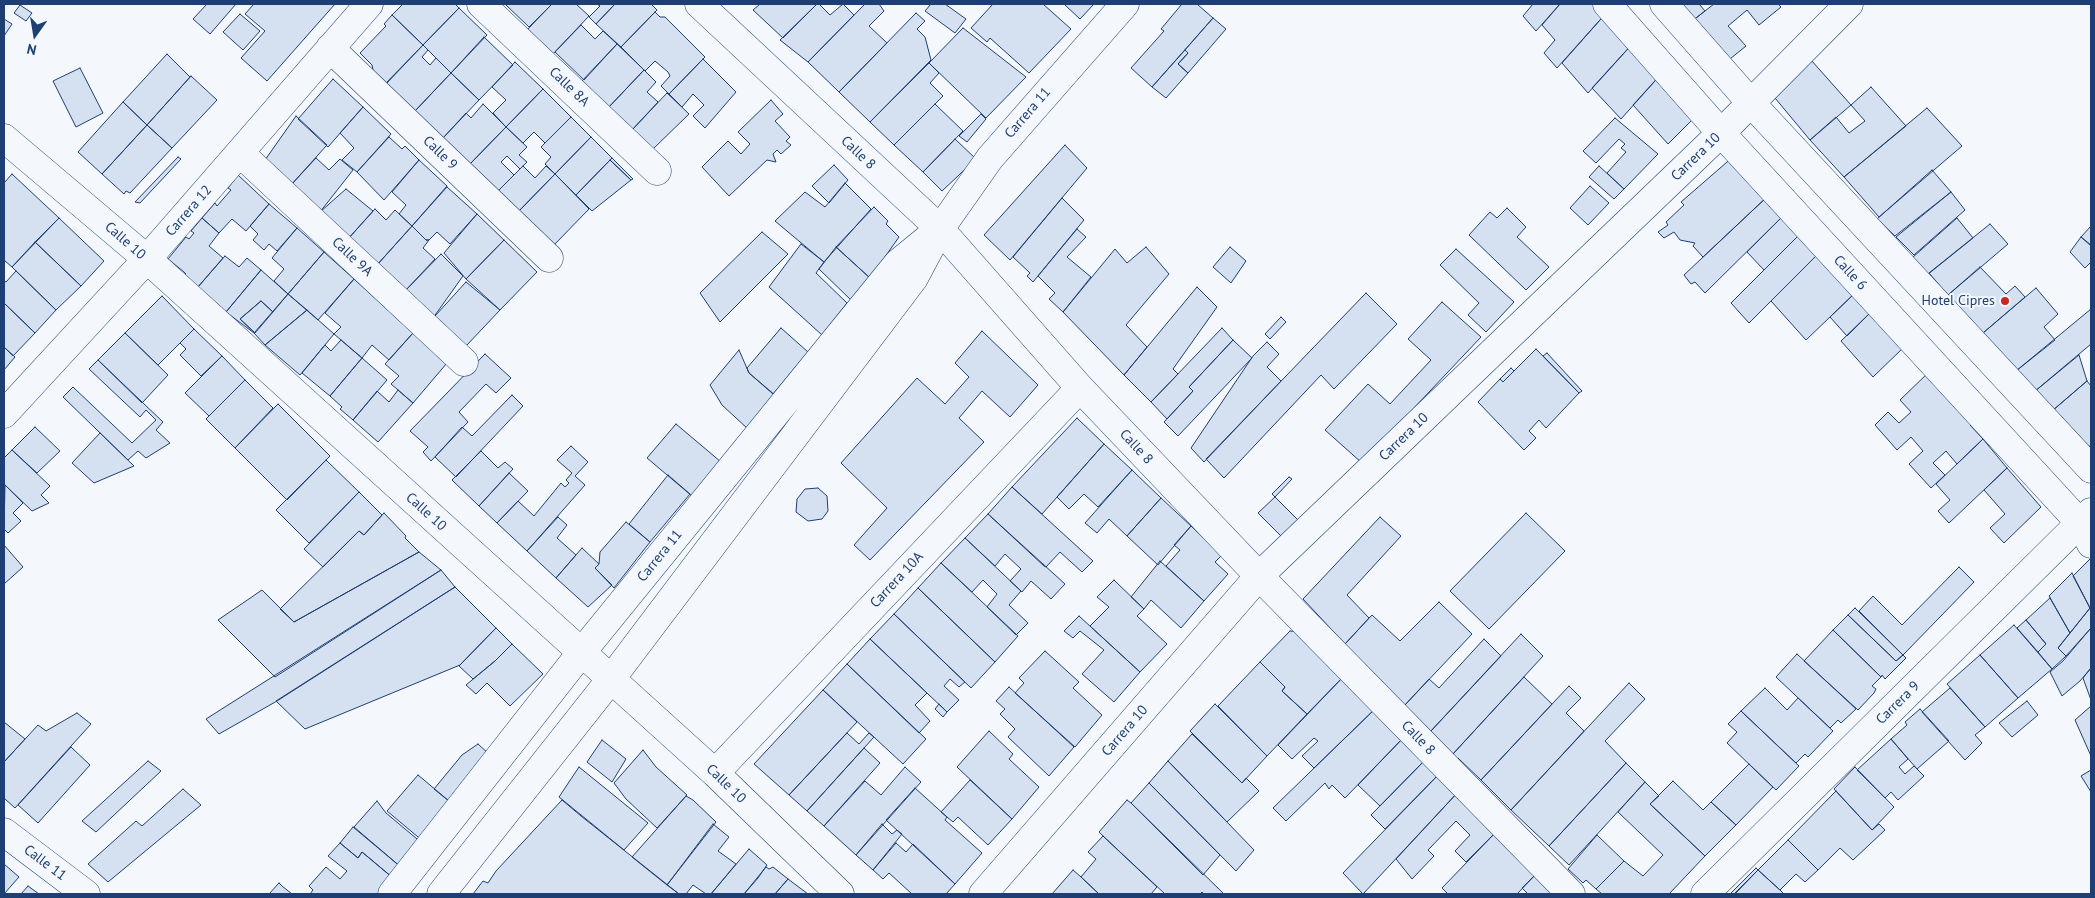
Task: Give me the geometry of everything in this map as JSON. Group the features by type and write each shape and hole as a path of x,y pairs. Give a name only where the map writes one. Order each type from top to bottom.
{"street":[{"name":"Carrera 12","path":"4,414 147,260 369,4"},
{"name":"Calle 8A","path":"481,4 657,171"},
{"name":"Calle 8","path":"699,4 940,229 1080,388 1259,576 1571,894"},
{"name":"Carrera 11","path":"441,894 611,679 914,278 940,229 990,158 1125,4"},
{"name":"Calle 6","path":"1607,4 1721,133 2087,526"},
{"path":"1664,4 1751,103 2091,469"},
{"name":"Carrera 10","path":"983,894 1259,576 1721,133 1849,4"},
{"name":"Calle 9","path":"330,48 549,258"},
{"name":"Calle 10","path":"6,144 147,260 715,773 840,894"},
{"name":"Calle 9A","path":"240,153 464,362"},
{"name":"Carrera 11","path":"392,894 581,653 898,263 940,229"},
{"name":"Carrera 10A","path":"715,773 1080,388"},
{"name":"Carrera 9","path":"1705,894 2087,526"},
{"name":"Calle 11","path":"4,832 86,894"}],"building":[{"path":"207,4 236,4 210,34 193,19"},
{"path":"254,4 335,4 267,81 241,58 265,31 245,14"},
{"path":"403,4 455,4 459,8 423,45 392,15"},
{"path":"505,4 552,4 529,27"},
{"path":"552,4 576,4 589,16 552,55 527,30"},
{"path":"597,4 615,4 596,24 589,17 600,6"},
{"path":"615,4 651,4 657,10 621,47 596,24"},
{"path":"760,4 817,4 783,38 753,10"},
{"path":"817,4 830,15 843,4 854,15 808,62 780,40"},
{"path":"865,4 879,4 884,11 869,26 887,43 839,92 808,62"},
{"path":"931,4 945,4 966,19 955,33 925,11"},
{"path":"993,4 1043,4 1071,29 1029,73 990,38 987,42 971,28"},
{"path":"1066,4 1094,4 1080,19"},
{"path":"1182,4 1197,4 1213,18 1152,87 1131,68 1164,31 1161,29"},
{"path":"1533,4 1560,4 1536,31 1523,16"},
{"path":"1560,4 1602,4 1608,11 1557,68 1544,53 1555,40 1542,25"},
{"path":"1669,4 1699,4 1705,11 1687,25"},
{"path":"1714,4 1778,4 1781,7 1759,25 1747,10 1728,26 1746,46 1720,67 1687,25"},
{"path":"20,5 32,13 26,21 14,13"},
{"path":"459,8 487,35 451,73 423,45"},
{"path":"1608,11 1635,41 1588,93 1562,63"},
{"path":"655,12 660,17 665,17 705,57 669,94 661,86 670,76 668,72 655,61 645,71 621,47"},
{"path":"916,13 925,21 917,29 925,37 931,60 870,122 839,92"},
{"path":"240,14 260,31 243,50 223,32"},
{"path":"392,15 423,45 386,84 360,53 386,26 384,24"},
{"path":"1213,18 1226,29 1188,73 1178,64 1188,53 1185,50"},
{"path":"4,19 12,24 4,36"},
{"path":"581,25 595,39 603,31 617,44 584,80 555,52"},
{"path":"963,28 1026,77 986,118 929,63"},
{"path":"484,37 513,65 479,100 451,73"},
{"path":"1635,41 1663,72 1621,119 1592,88"},
{"path":"617,44 644,70 608,108 581,82"},
{"path":"423,45 428,50 422,57 430,65 436,58 451,73 415,111 386,83"},
{"path":"1185,50 1188,53 1178,64 1188,73 1166,98 1152,87"},
{"path":"167,54 190,77 147,125 123,102"},
{"path":"703,59 736,92 705,128 693,116 704,105 693,94 682,107 669,94"},
{"path":"1811,60 1851,105 1810,140 1775,98"},
{"path":"515,62 543,89 506,127 493,113 506,100 492,87"},
{"path":"929,63 939,73 930,83 943,96 894,145 870,122"},
{"path":"80,68 103,113 76,127 53,81"},
{"path":"644,70 656,82 647,92 658,102 632,130 608,108"},
{"path":"1663,72 1699,113 1668,144 1633,105"},
{"path":"451,73 479,100 443,138 415,111"},
{"path":"191,76 217,100 172,148 147,125"},
{"path":"333,79 363,107 328,147 298,119"},
{"path":"1871,87 1906,126 1844,177 1810,140 1836,117 1849,133 1865,121 1851,105"},
{"path":"543,89 571,117 545,143 534,132 523,143 506,127"},
{"path":"667,93 689,114 652,150 632,130"},
{"path":"771,100 783,114 775,121 790,137 786,141 791,145 781,154 777,150 773,154 776,162 767,160 729,196 702,167 728,141 741,154 750,144 738,132"},
{"path":"123,102 147,125 102,174 78,152"},
{"path":"483,104 506,127 469,165 443,138 466,113 471,118"},
{"path":"935,104 963,131 923,172 894,145"},
{"path":"363,107 391,134 357,172 342,160 354,148 340,133"},
{"path":"1927,108 1962,146 1879,217 1844,177"},
{"path":"981,114 986,119 967,142 959,136"},
{"path":"296,116 327,145 291,185 265,160"},
{"path":"571,117 591,137 555,174 545,164 551,157 541,147"},
{"path":"1615,118 1658,154 1624,189 1607,173 1626,152 1621,148 1625,144 1619,139 1596,163 1583,151"},
{"path":"147,125 172,148 130,193 126,191 124,194 102,174"},
{"path":"506,127 527,147 519,155 527,162 520,169 507,156 501,162 514,175 497,192 469,165"},
{"path":"389,137 402,149 405,146 419,160 384,200 357,172"},
{"path":"591,137 612,158 576,195 555,174"},
{"path":"955,139 976,159 942,191 923,172"},
{"path":"1065,145 1087,168 1010,260 984,235"},
{"path":"1734,156 1769,195 1703,257 1693,246 1695,243 1680,240 1674,232 1664,238 1658,232 1668,225 1666,222 1684,205 1681,202"},
{"path":"178,157 181,159 140,203 135,202"},
{"path":"316,158 329,170 340,159 353,170 320,212 291,185"},
{"path":"612,158 633,179 631,180 610,160"},
{"path":"419,160 447,186 412,226 399,214 406,205 392,192"},
{"path":"610,160 631,180 592,211 576,195"},
{"path":"834,165 848,180 829,203 812,186"},
{"path":"523,166 535,178 546,166 555,174 518,212 497,192"},
{"path":"1599,166 1624,189 1614,199 1589,177"},
{"path":"1932,170 1951,192 1895,236 1877,219"},
{"path":"12,174 59,218 12,267 4,260 4,183"},
{"path":"555,174 589,209 553,246 518,212"},
{"path":"238,175 269,204 246,231 232,219 219,233 202,218 215,203 217,206 231,190 228,188"},
{"path":"845,183 871,209 824,262 775,221 805,192 825,207"},
{"path":"1590,186 1609,203 1588,225 1570,208"},
{"path":"447,187 477,214 450,244 437,232 429,240 426,240 412,226"},
{"path":"346,189 373,211 348,239 320,212"},
{"path":"1951,192 1965,210 1914,255 1896,237"},
{"path":"1769,195 1785,214 1705,293 1695,282 1691,284 1684,275"},
{"path":"1062,198 1084,220 1033,282 1027,276 1030,273 1013,257"},
{"path":"269,204 297,228 277,251 269,244 264,250 253,240 258,234 250,226"},
{"path":"874,207 888,221 886,224 899,237 870,278 836,247"},
{"path":"1507,208 1526,227 1517,237 1549,267 1526,290 1469,235 1490,212 1497,218"},
{"path":"375,209 386,220 395,210 412,226 377,265 348,239"},
{"path":"477,214 504,240 466,279 444,253"},
{"path":"1785,214 1801,233 1764,270 1747,252"},
{"path":"59,218 104,261 81,286 35,242"},
{"path":"202,218 219,233 209,246 223,258 197,288 183,276 186,274 168,259 186,237 189,239 194,233 191,231"},
{"path":"1957,218 1973,238 1927,275 1912,258"},
{"path":"1990,224 2008,244 1948,295 1929,273"},
{"path":"412,226 426,240 429,240 423,248 435,259 405,291 377,265"},
{"path":"2091,226 2091,245 2081,237"},
{"path":"297,228 324,252 288,294 274,281 284,269 272,258"},
{"path":"1077,229 1086,237 1067,257 1091,277 1063,312 1049,299 1055,293 1038,276"},
{"path":"762,232 788,254 720,322 700,293"},
{"path":"1801,233 1819,253 1749,323 1731,303"},
{"path":"2081,237 2091,246 2091,262 2085,268 2070,252"},
{"path":"504,240 537,272 500,310 466,279"},
{"path":"35,242 81,286 56,310 12,267"},
{"path":"801,244 824,262 816,273 847,303 822,335 769,287"},
{"path":"836,247 870,278 852,301 819,269"},
{"path":"1146,247 1169,274 1126,325 1147,347 1124,375 1063,312 1115,249 1127,263"},
{"path":"1230,247 1246,261 1231,283 1213,267"},
{"path":"1456,249 1514,302 1486,332 1468,315 1479,303 1440,265"},
{"path":"324,252 354,279 318,320 288,294"},
{"path":"1819,253 1855,293 1806,340 1771,301"},
{"path":"441,254 463,276 433,318 405,291"},
{"path":"225,256 239,267 247,258 261,270 226,312 198,287"},
{"path":"1980,267 2006,294 2015,286 2025,297 1983,333 1948,295"},
{"path":"261,270 288,294 273,312 261,301 240,319 254,333 226,312"},
{"path":"16,271 56,310 35,333 4,303 4,281 6,282"},
{"path":"354,279 413,333 389,360 372,345 362,358 334,334 341,327 325,313"},
{"path":"466,282 500,310 466,346 435,316"},
{"path":"1197,287 1217,307 1173,369 1178,374 1151,402 1124,375"},
{"path":"2036,288 2058,314 2044,327 2055,340 2016,371 1983,333"},
{"path":"1366,293 1397,324 1334,389 1321,375 1224,478 1206,459"},
{"path":"1855,293 1871,312 1847,336 1830,317"},
{"path":"288,294 307,310 265,345 254,333"},
{"path":"162,296 194,329 158,365 125,333"},
{"path":"261,301 273,312 255,333 240,319"},
{"path":"1442,302 1481,337 1362,463 1325,430 1368,384 1390,404 1431,360 1408,339"},
{"path":"4,303 35,333 13,356 4,347"},
{"path":"2091,309 2091,344 2034,392 2016,371"},
{"path":"307,310 334,334 300,375 265,345"},
{"path":"1871,312 1903,348 1873,377 1841,341"},
{"path":"1281,317 1286,322 1270,339 1265,334"},
{"path":"781,328 808,352 773,394 749,373 747,368"},
{"path":"1222,328 1233,340 1189,387 1193,391 1167,419 1151,402"},
{"path":"194,329 222,356 201,376 180,355 186,349 180,343"},
{"path":"982,331 1038,385 1010,417 982,391 959,418 984,442 870,560 854,545 887,508 841,463 917,378 945,404 969,377 955,363"},
{"path":"125,333 168,375 142,403 98,360"},
{"path":"413,333 447,363 413,403 391,384 399,376 385,364"},
{"path":"341,340 362,358 330,396 302,373 325,345 331,351"},
{"path":"1233,340 1252,358 1178,436 1164,422 1193,391 1189,387"},
{"path":"1267,342 1279,354 1267,367 1281,381 1204,462 1191,448 1253,356"},
{"path":"4,347 15,357 4,370"},
{"path":"1536,349 1579,393 1546,428 1539,420 1529,431 1536,438 1524,450 1478,402 1500,379 1503,382"},
{"path":"739,350 749,373 776,396 748,429 722,405 710,385"},
{"path":"1547,353 1582,391 1579,393 1543,356"},
{"path":"485,354 511,378 496,393 486,384 459,412 468,422 431,461 423,452 428,447 410,431"},
{"path":"2079,355 2087,381 2052,411 2034,392"},
{"path":"222,356 245,380 209,416 185,393"},
{"path":"362,358 387,380 353,420 340,409 342,407 330,396"},
{"path":"98,360 163,422 156,430 170,443 146,458 138,451 128,460 63,397 73,387 132,443 156,420 146,410 140,417 89,369"},
{"path":"1511,368 1514,371 1503,382 1500,379"},
{"path":"1929,372 1973,422 1970,425 1983,439 1957,464 1946,451 1933,463 1945,475 1931,488 1909,464 1923,451 1911,437 1897,450 1875,425 1888,412 1899,423 1911,412 1900,400"},
{"path":"245,380 273,408 235,448 206,419"},
{"path":"2087,381 2091,386 2091,446 2082,447 2052,411"},
{"path":"398,390 413,403 378,442 353,420 377,391 389,402"},
{"path":"512,395 523,406 456,477 435,457 462,427 472,436"},
{"path":"278,404 330,456 287,500 235,448"},
{"path":"1077,418 1104,444 1042,514 1012,487"},
{"path":"676,424 721,462 692,496 647,458"},
{"path":"35,427 60,451 37,473 12,450"},
{"path":"100,433 134,466 94,483 72,463"},
{"path":"1983,439 2007,468 1949,523 1938,511 1950,500 1936,484"},
{"path":"1104,444 1132,470 1098,507 1084,494 1069,509 1057,497"},
{"path":"571,446 588,462 575,476 585,485 527,551 497,523 518,501 534,516 561,483 565,487 569,483 566,480 572,473 557,460"},
{"path":"12,450 50,486 41,495 49,503 32,511 4,484 4,458"},
{"path":"481,451 498,468 505,462 513,469 479,506 452,480"},
{"path":"326,460 359,492 309,543 276,510"},
{"path":"2007,468 2041,507 2004,543 1990,528 2005,514 1984,490"},
{"path":"1132,470 1161,498 1127,536 1109,519 1097,533 1085,523"},
{"path":"509,473 528,491 497,523 479,506"},
{"path":"668,475 690,494 650,542 629,524"},
{"path":"1289,477 1292,479 1275,497 1272,494"},
{"path":"5,485 23,503 13,513 21,521 8,533 4,529"},
{"path":"1012,487 1093,561 1082,572 1060,552 1046,567 1044,566 988,514"},
{"path":"818,488 827,496 828,511 822,519 808,521 796,512 797,499 805,489"},
{"path":"359,492 382,515 364,535 359,531 323,567 304,549"},
{"path":"1275,497 1302,524 1285,540 1258,513"},
{"path":"1161,498 1191,526 1158,565 1127,536"},
{"path":"384,513 419,552 294,622 280,609 359,531 364,535"},
{"path":"1526,513 1565,551 1489,629 1450,591"},
{"path":"988,514 1065,584 1051,599 1031,581 1022,592 1010,581 1021,569 1005,554 995,566 965,538"},
{"path":"558,517 567,525 557,538 576,555 556,578 527,551"},
{"path":"1380,517 1401,536 1347,595 1369,618 1345,644 1303,599"},
{"path":"626,522 650,542 614,588 595,568 599,564 600,552"},
{"path":"1191,526 1222,555 1215,562 1228,574 1204,601 1166,566 1180,550 1174,545"},
{"path":"965,538 1021,591 1009,605 1028,623 1016,635 987,607 997,594 983,580 972,592 941,563"},
{"path":"4,545 23,567 4,584"},
{"path":"582,548 599,564 595,568 612,585 588,607 556,578"},
{"path":"419,552 441,570 275,677 218,620 262,590 294,622"},
{"path":"2091,558 2091,628 2066,656 2058,648 2090,608 2073,576"},
{"path":"1160,561 1204,601 1181,628 1151,600 1144,609 1131,597"},
{"path":"941,563 1018,636 995,662 918,588"},
{"path":"1959,567 1974,582 1903,655 1859,611 1873,596 1902,625"},
{"path":"441,570 455,587 277,701 219,734 206,719"},
{"path":"2072,573 2090,608 2070,633 2049,596"},
{"path":"1114,580 1144,609 1137,616 1167,644 1140,672 1090,626 1109,607 1097,597"},
{"path":"455,587 496,628 460,665 305,729 276,701"},
{"path":"918,588 995,662 971,688 894,614"},
{"path":"2050,598 2070,633 2058,648 2066,656 2052,669 2038,652 2046,644 2026,620"},
{"path":"1439,602 1472,634 1404,706 1345,644 1372,615 1400,641"},
{"path":"1855,608 1903,655 1896,661 1848,615"},
{"path":"894,614 965,682 959,687 950,679 944,686 959,700 947,712 870,639"},
{"path":"1848,615 1896,661 1903,655 1906,658 1885,679 1833,630"},
{"path":"1079,616 1140,672 1114,702 1082,674 1104,650 1080,631 1073,638 1064,631"},
{"path":"2026,620 2046,644 2038,652 2017,628"},
{"path":"2014,625 2052,669 2018,698 1980,655"},
{"path":"496,628 512,644 473,679 459,666"},
{"path":"2091,628 2091,668 2080,681 2062,696 2050,672 2063,661"},
{"path":"1833,630 1881,677 1872,686 1876,689 1874,693 1858,710 1804,661"},
{"path":"1290,631 1302,632 1345,675 1307,714 1282,691 1285,687 1260,662"},
{"path":"1521,634 1543,656 1453,754 1430,732"},
{"path":"870,639 927,693 915,705 930,721 919,733 847,664"},
{"path":"1484,639 1501,656 1430,732 1404,706 1429,679 1439,688"},
{"path":"512,644 543,674 510,706 487,683 476,694 466,685"},
{"path":"1045,651 1079,682 1073,688 1102,715 1075,747 1015,693 1024,683 1019,678"},
{"path":"1797,654 1856,709 1841,723 1838,720 1830,728 1776,677"},
{"path":"1980,655 2018,698 1985,727 1947,684"},
{"path":"1260,662 1285,687 1282,691 1307,714 1267,756 1218,706"},
{"path":"847,664 926,739 903,764 823,690"},
{"path":"2091,668 2091,700 2083,678"},
{"path":"1345,675 1377,707 1314,768 1302,756 1318,741 1314,738 1292,759 1278,745"},
{"path":"1524,677 1552,704 1481,780 1458,758 1456,761 1451,756"},
{"path":"1629,683 1645,699 1605,741 1626,763 1549,846 1511,810"},
{"path":"1569,686 1581,698 1566,713 1584,731 1511,810 1481,780"},
{"path":"1009,687 1074,747 1049,776 1008,737 1015,729 1000,714 1005,709 996,701"},
{"path":"1765,688 1787,710 1798,698 1833,731 1808,757 1805,754 1796,763 1741,711"},
{"path":"1950,688 1985,727 1975,735 1982,743 1965,760 1922,712"},
{"path":"823,690 857,722 789,795 754,764"},
{"path":"2027,701 2038,715 2012,737 1999,723"},
{"path":"939,704 947,712 943,717 935,709"},
{"path":"1215,704 1267,756 1242,783 1190,731"},
{"path":"2091,706 2091,756 2075,720"},
{"path":"1377,707 1405,736 1345,798 1332,785 1329,789 1325,783 1286,821 1273,808"},
{"path":"1920,709 1949,741 1917,769 1891,739 1907,725 1905,722"},
{"path":"1741,711 1799,766 1776,790 1727,743 1737,732 1728,724"},
{"path":"77,713 91,724 15,808 4,798 4,762 38,725 46,731"},
{"path":"4,722 25,739 4,762"},
{"path":"989,731 1013,754 1009,759 1039,787 1012,819 957,767"},
{"path":"847,733 859,744 869,733 874,737 807,811 789,795"},
{"path":"1192,734 1242,783 1246,778 1259,791 1227,822 1168,761"},
{"path":"1405,736 1427,758 1380,806 1358,785"},
{"path":"1891,739 1908,759 1899,767 1905,774 1914,766 1924,776 1898,800 1891,792 1885,798 1857,770"},
{"path":"602,740 626,759 612,782 587,762"},
{"path":"478,744 490,755 455,806 434,789 462,755"},
{"path":"71,747 90,765 38,823 18,805"},
{"path":"864,748 880,763 824,826 807,811"},
{"path":"643,750 656,767 687,795 657,828 626,799 614,783"},
{"path":"1427,758 1441,772 1385,829 1371,815"},
{"path":"148,761 161,771 96,832 82,821"},
{"path":"1168,761 1254,850 1236,871 1149,783"},
{"path":"1626,763 1645,782 1569,865 1549,846"},
{"path":"1749,764 1773,787 1736,825 1711,802"},
{"path":"579,767 648,823 624,850 559,797"},
{"path":"905,767 921,782 856,855 824,826 865,781 881,795"},
{"path":"1855,767 1894,807 1872,830 1834,789"},
{"path":"1443,770 1459,791 1363,894 1343,873"},
{"path":"2091,770 2091,792 2081,776"},
{"path":"418,775 455,806 424,842 387,811"},
{"path":"970,780 1012,819 988,845 958,817 953,822 941,812"},
{"path":"1673,781 1703,810 1711,802 1736,825 1705,856 1650,804"},
{"path":"1645,782 1659,796 1650,804 1705,856 1669,894 1602,894 1596,889 1624,861 1643,876 1663,855 1618,812"},
{"path":"1149,783 1220,855 1203,875 1131,803"},
{"path":"915,788 947,817 945,820 982,853 955,884 886,820"},
{"path":"183,789 201,805 108,882 88,864 136,821 142,826"},
{"path":"1459,791 1498,830 1466,862 1455,851 1470,835 1456,821 1428,850 1434,856 1412,879 1396,859"},
{"path":"1836,791 1872,830 1879,824 1885,830 1853,860 1840,848 1818,870 1788,840"},
{"path":"686,796 693,800 716,822 667,885 632,857"},
{"path":"562,800 679,894 473,894 483,881 488,883 496,871"},
{"path":"1127,800 1224,894 1204,894 1202,892 1200,894 1165,894 1103,836 1099,832"},
{"path":"377,801 386,813 423,844 402,868 354,827"},
{"path":"713,824 729,837 718,851 736,864 711,894 706,894 693,885 686,894 679,894 667,885"},
{"path":"882,824 892,834 897,830 902,834 873,870 856,855"},
{"path":"353,827 402,868 393,878 362,852 358,858 340,843"},
{"path":"1498,830 1539,871 1517,894 1448,894 1442,888"},
{"path":"1597,835 1624,861 1596,889 1586,880 1583,883 1568,869"},
{"path":"1103,836 1157,887 1151,894 1099,894 1081,877 1096,859 1088,852"},
{"path":"1788,840 1818,870 1805,882 1796,874 1780,890 1758,870"},
{"path":"340,843 358,858 362,852 393,878 380,894 310,894 313,890 309,886 326,867 340,879 347,871 328,856"},
{"path":"896,843 906,852 913,844 955,884 946,894 912,894 889,873 883,879 873,870"},
{"path":"749,849 767,865 758,878 744,894 711,894"},
{"path":"4,864 19,877 4,894"},
{"path":"766,867 769,869 773,867 788,879 775,894 744,894"},
{"path":"1756,868 1758,870 1734,894 1730,894"},
{"path":"1073,870 1081,877 1099,894 1052,894"},
{"path":"1758,870 1780,890 1784,894 1735,894"},
{"path":"1539,871 1562,894 1528,894 1522,888"},
{"path":"788,879 808,894 775,894"},
{"path":"279,883 282,886 292,894 269,894"},
{"path":"28,886 39,894 21,894"}],"place":[{"name":"Hotel Cipres","path":"2005,301"}]}
